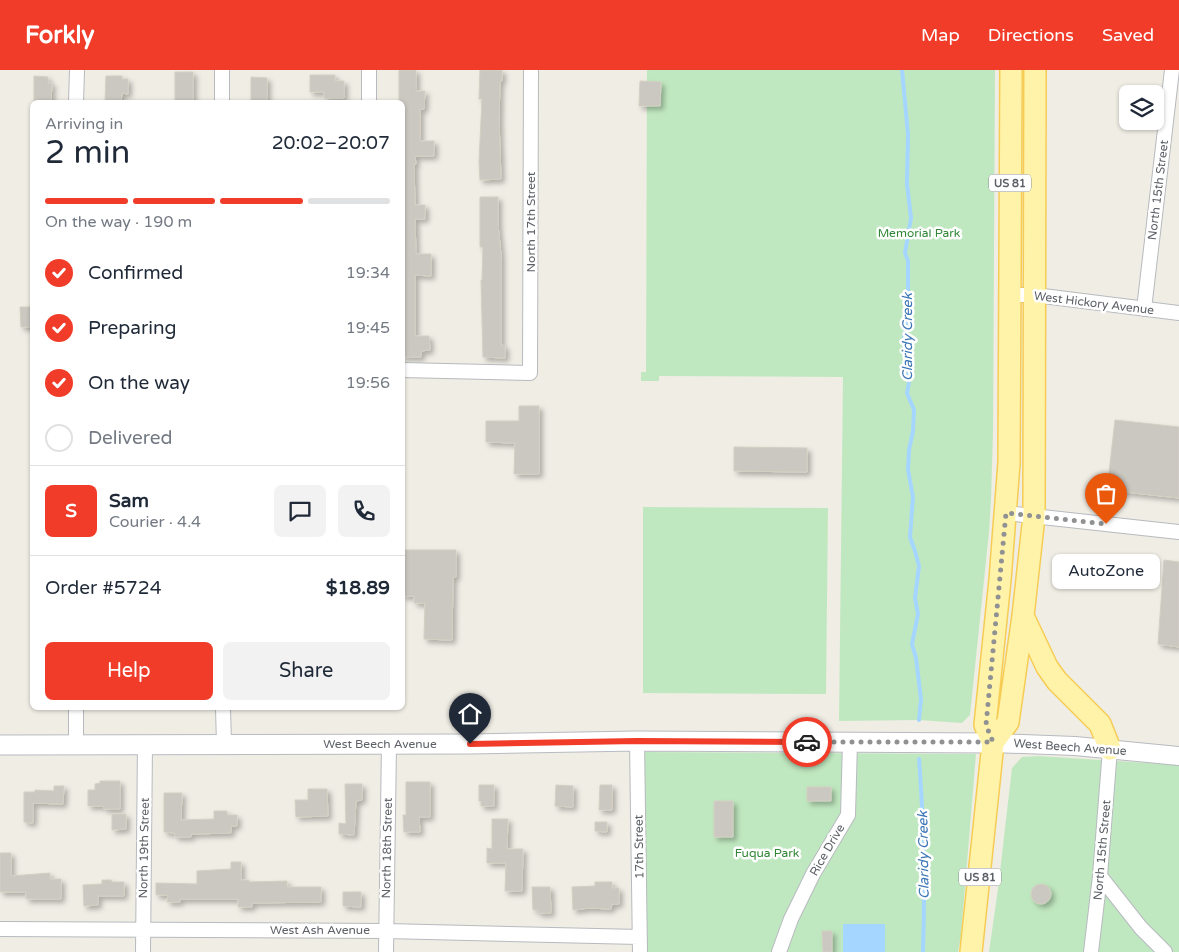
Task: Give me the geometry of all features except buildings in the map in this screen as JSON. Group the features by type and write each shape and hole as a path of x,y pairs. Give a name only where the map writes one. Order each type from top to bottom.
{"main road":[{"name":"US 81","path":"971,952 1006,513 1009,436 1011,70"},
{"name":"US 81","path":"989,734 1008,722 1023,616 1034,516 1035,70"},
{"path":"1023,616 1047,667 1057,681 1100,724 1110,748"},
{"name":"West Beech Avenue","path":"0,744 389,744 637,741 850,742 989,734"}],"street":[{"path":"76,100 77,70"},
{"path":"222,70 222,100"},
{"path":"370,70 370,100"},
{"name":"North 17th Street","path":"405,370 530,373 531,70"},
{"name":"North 15th Street","path":"1144,309 1172,70"},
{"name":"West Hickory Avenue","path":"1009,295 1035,295 1179,313"},
{"path":"1006,513 1179,532"},
{"path":"76,710 76,744"},
{"path":"223,710 224,744"},
{"name":"West Beech Avenue","path":"989,734 1040,744 1110,748 1179,756"},
{"name":"17th Street","path":"637,741 640,952"},
{"name":"Rice Drive","path":"779,952 791,919 812,874 848,815 850,742"},
{"name":"North 19th Street","path":"143,952 145,744"},
{"name":"North 18th Street","path":"386,952 389,744"},
{"name":"North 15th Street","path":"1091,952 1100,876 1110,748"},
{"path":"1100,876 1141,928 1165,952"},
{"name":"West Ash Avenue","path":"0,929 386,930 640,937"}],"green space":[{"name":"Memorial Park","path":"647,70 995,70 991,500 970,715 962,723 919,720 839,721 843,377 659,376 659,381 641,381 641,372 646,372"},
{"path":"643,507 828,508 826,694 643,693"},
{"name":"Fuqua Park","path":"644,752 976,754 961,936 958,952 646,952"},
{"path":"1038,756 1179,765 1179,952 989,952 1012,768 1022,757"}],"water":[{"path":"843,924 885,924 885,952 843,952"}],"waterway":[{"name":"Claridy Creek","path":"902,70 908,134 907,184 911,218 905,253 908,261 908,320 904,336 904,346 909,382 907,393 914,410 908,470 913,497 910,537 919,566 915,598 918,614 912,644 916,658 921,699 919,720"},
{"name":"Claridy Creek","path":"919,759 924,856 923,952"}],"way so far":[{"path":"807,742 993,742 986,725 1006,513 1106,524"}],"place":[{"name":"AutoZone","path":"1106,524"}],"route":[{"path":"470,744 637,741 807,742"}]}
